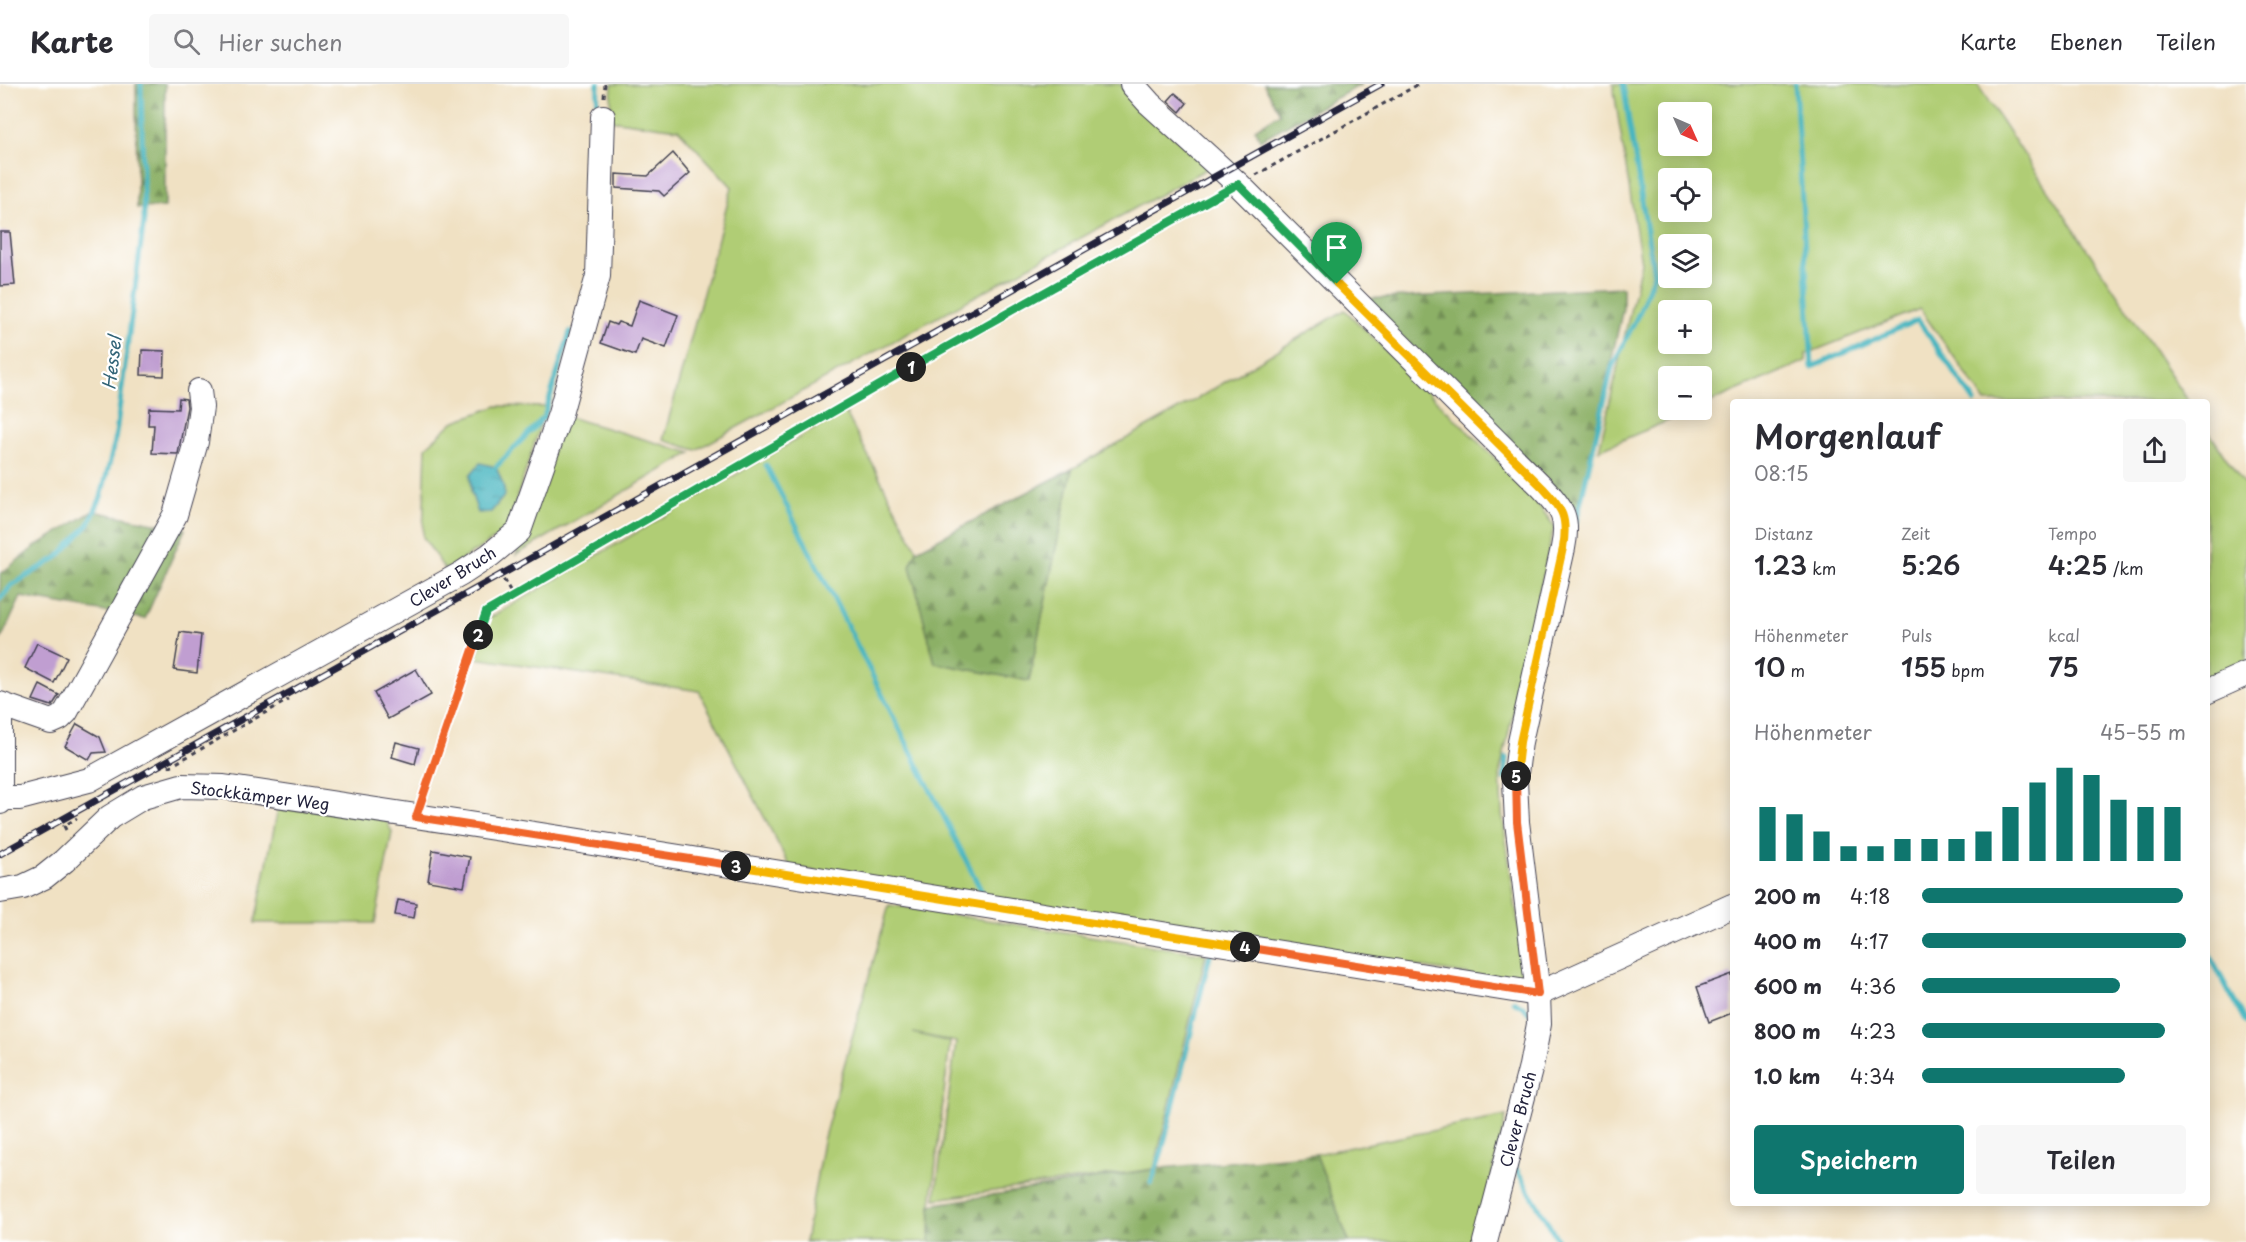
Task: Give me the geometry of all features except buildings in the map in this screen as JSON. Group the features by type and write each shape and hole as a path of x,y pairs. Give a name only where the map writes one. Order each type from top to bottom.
{"street":[{"name":"Clever Bruch","path":"1131,84 1238,184 1557,502 1565,516 1563,548 1520,742 1515,781 1517,822 1538,994 1539,1024 1536,1046 1485,1242"},
{"name":"Clever Bruch","path":"0,800 20,798 89,780 461,574 519,531 560,414 598,276 603,117"},
{"path":"0,704 51,722 66,712 175,515 196,442 201,407 199,391"},
{"path":"2210,690 2246,674"},
{"path":"0,719 0,800"},
{"name":"Stockkämper Weg","path":"0,891 23,888 44,878 110,817 143,797 181,786 224,788 412,816"},
{"path":"412,816 1538,994 1730,907"}],"path":[{"path":"412,816 486,612 833,410 1419,84"},
{"path":"489,555 513,595"},
{"path":"164,770 288,700"},
{"path":"70,822 81,816"}],"green space":[{"path":"136,84 165,84 165,207 137,208"},
{"path":"612,84 1120,84 1208,168 696,450 663,440 732,187 678,129 610,120"},
{"path":"1264,84 1362,84 1260,140 1255,129 1280,113"},
{"path":"1613,84 1977,84 2187,399 1984,399 1920,309 1806,354 1806,361 1712,401 1712,366 1658,366 1658,420 1670,420 1599,450 1641,263"},
{"path":"1623,287 1623,308 1578,510 1362,299"},
{"path":"1345,310 1530,493 1554,526 1500,772 1502,813 1527,984 790,867 699,691 475,658 491,617 845,411 917,550 910,566 1029,681 1072,469 1195,400"},
{"path":"497,406 546,407 506,532 445,570 423,537 426,447 453,422"},
{"path":"565,416 691,453 516,555"},
{"path":"2210,434 2246,487 2246,667 2210,682"},
{"path":"1072,469 1029,681 935,663 910,566 917,550"},
{"path":"93,511 185,529 145,619 21,597 0,641 0,574 36,546"},
{"path":"279,803 385,818 392,832 375,923 255,923"},
{"path":"889,905 1206,954 1154,1169 935,1199 956,1042 913,1033 950,1042 931,1205 930,1242 805,1242 823,1141"},
{"path":"1506,1116 1476,1242 1349,1242 1316,1154"},
{"path":"1316,1154 1349,1242 930,1242 931,1205 1161,1168"}],"water":[{"path":"480,463 496,467 503,484 505,495 491,512 478,513 471,492 470,475"}],"waterway":[{"name":"Hessel","path":"0,599 12,585 58,557 89,524 101,497 115,441 144,220 141,84"},
{"path":"597,113 598,84"},
{"path":"1575,526 1612,367 1640,311 1654,274 1623,84"},
{"path":"1795,84 1812,367 1918,320 1973,399"},
{"path":"496,467 544,417 570,332"},
{"path":"766,465 983,894"},
{"path":"1505,778 1506,758"},
{"path":"1151,1183 1162,1151 1210,955"},
{"path":"2210,956 2246,1023"},
{"path":"1513,1001 1529,1013"},
{"path":"1515,1163 1514,1165 1559,1242"}],"railway":[{"path":"0,854 1381,84"}],"route":[{"path":"1238,184 1337,284 1557,502 1565,516 1563,548 1520,742 1515,781 1517,822 1538,994 416,817 486,612 513,595 833,410 1238,184"}]}
